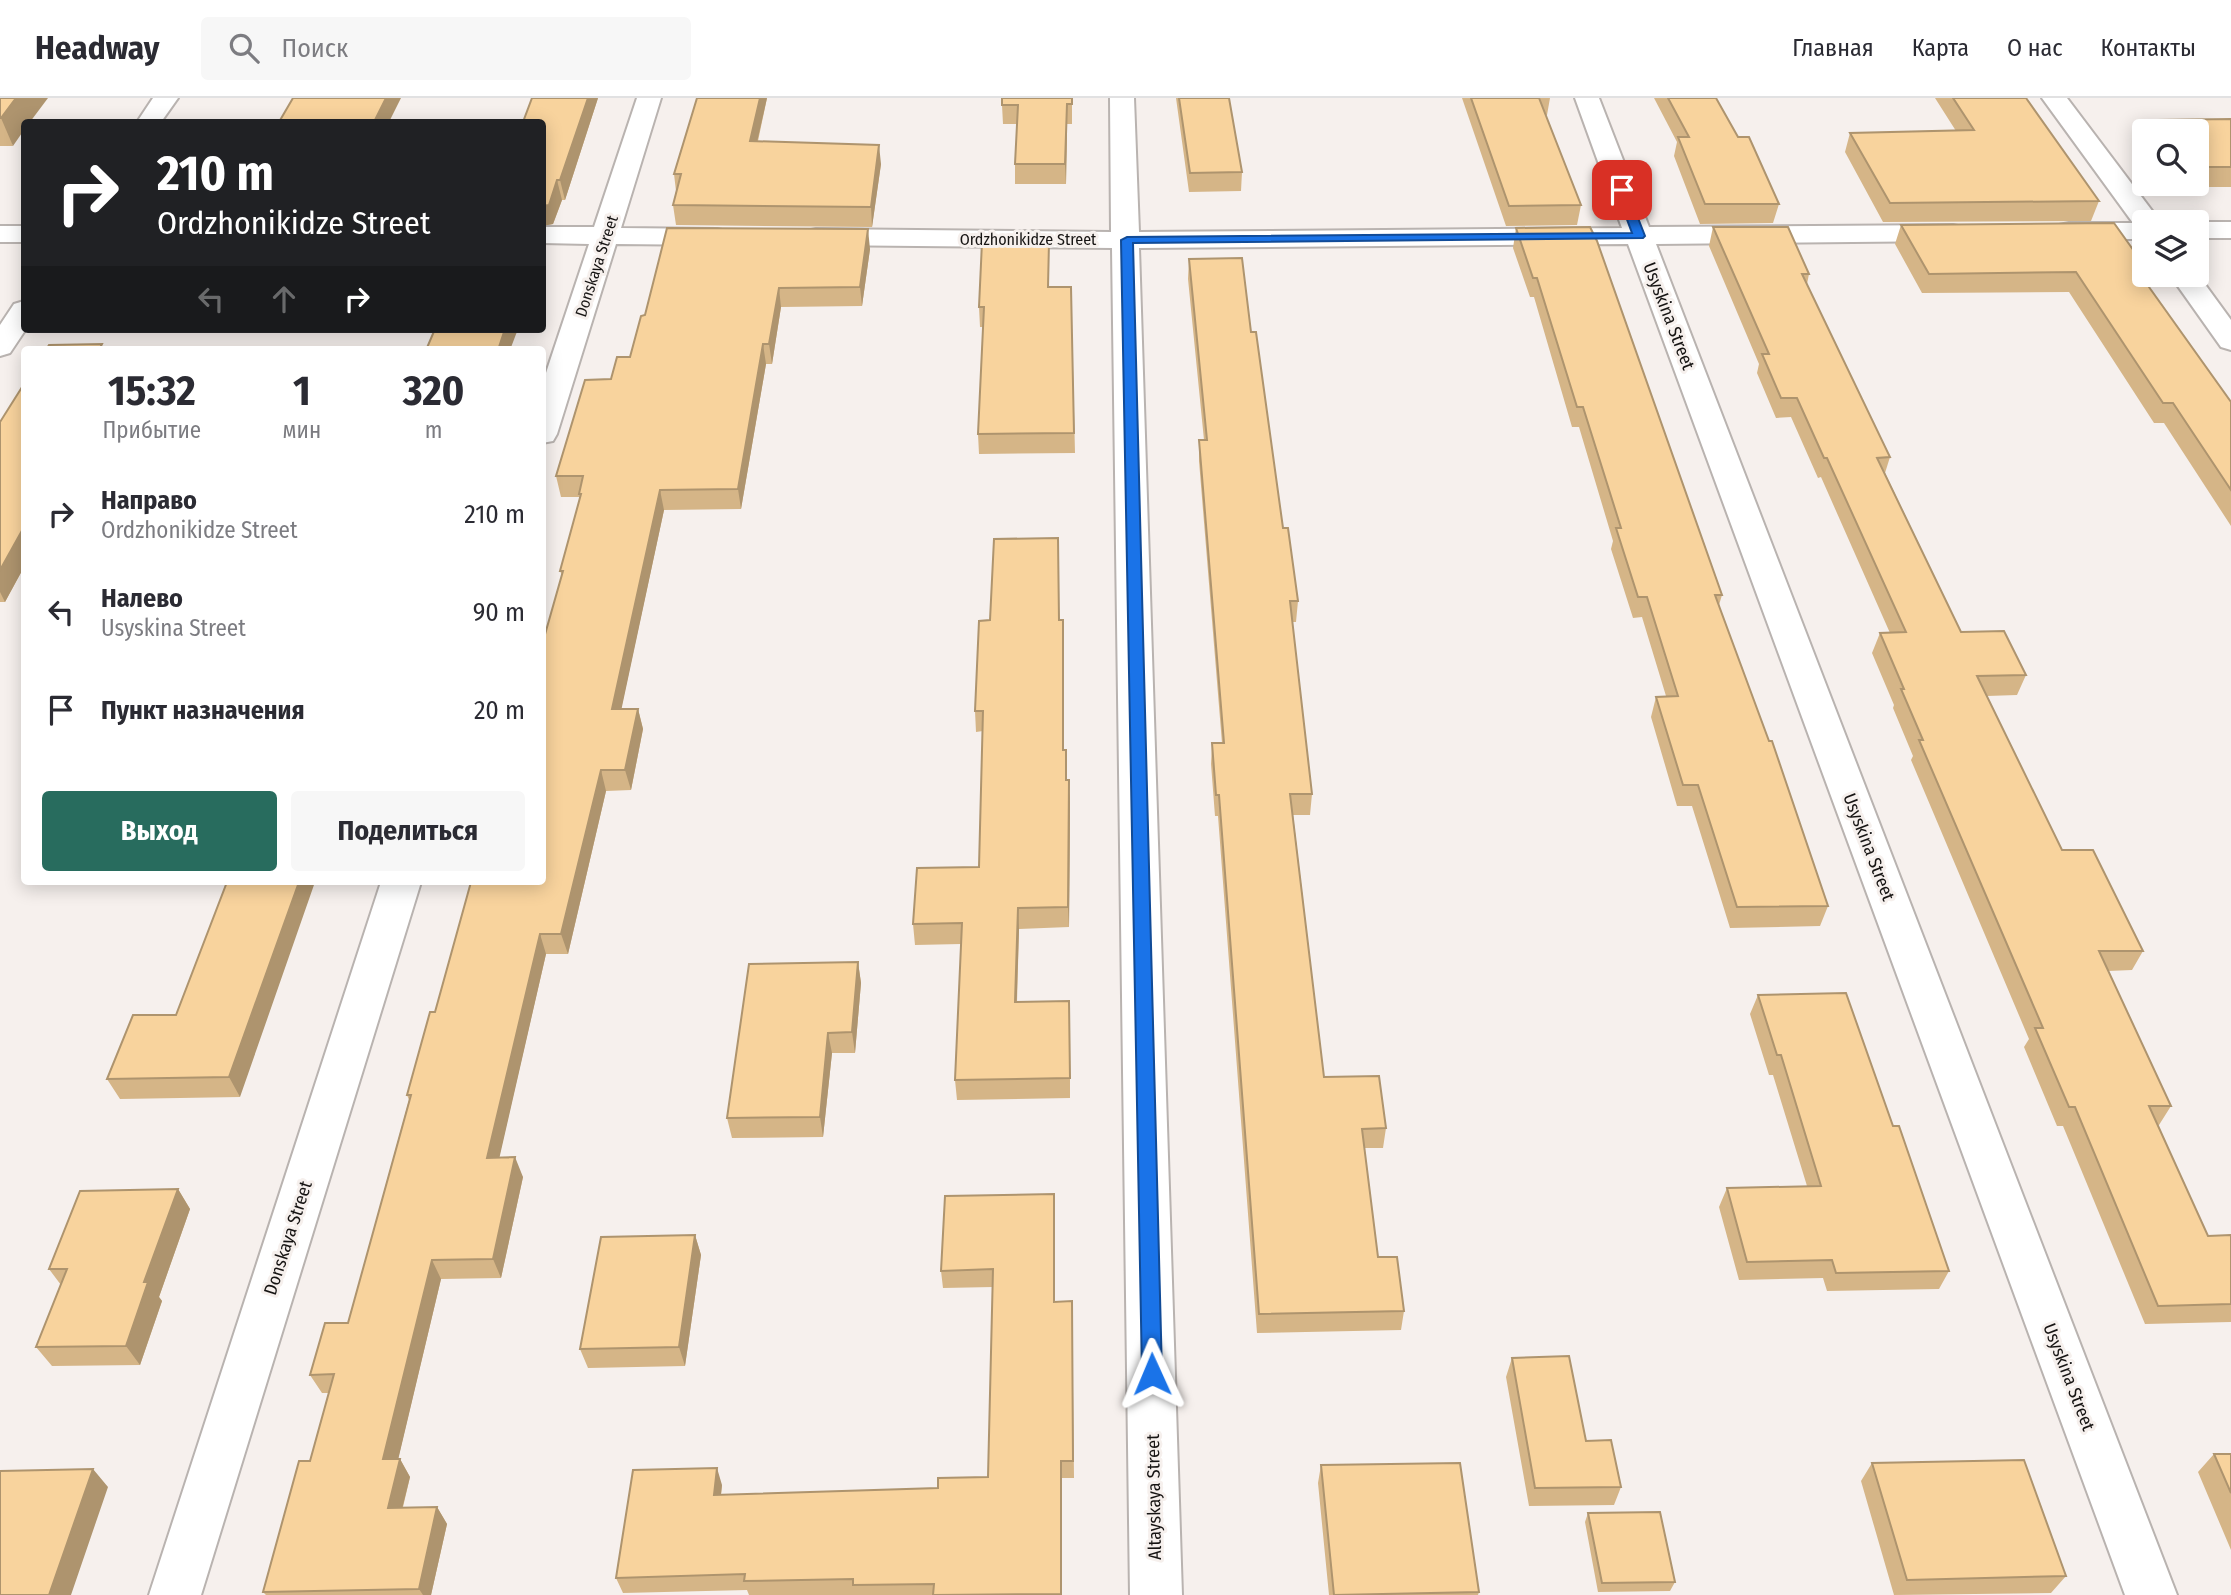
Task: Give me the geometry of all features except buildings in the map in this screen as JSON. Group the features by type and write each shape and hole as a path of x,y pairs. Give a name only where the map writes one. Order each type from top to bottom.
{"street":[{"path":"151,119 166,98"},
{"name":"Donskaya Street","path":"546,421 649,98"},
{"name":"Altayskaya Street","path":"1122,98 1157,1595"},
{"name":"Usyskina Street","path":"1587,98 2151,1595"},
{"path":"2054,98 2137,210"},
{"path":"2209,230 2231,230"},
{"path":"2048,232 2132,231"},
{"name":"Ordzhonikidze Street","path":"784,237 1127,240 1980,232"},
{"path":"0,234 21,234"},
{"path":"546,236 743,237"},
{"path":"2193,287 2231,341"},
{"path":"0,347 21,315"},
{"name":"Donskaya Street","path":"175,1595 400,885"}],"route":[{"path":"1152,1374 1127,240 1639,236 1622,190"}]}
